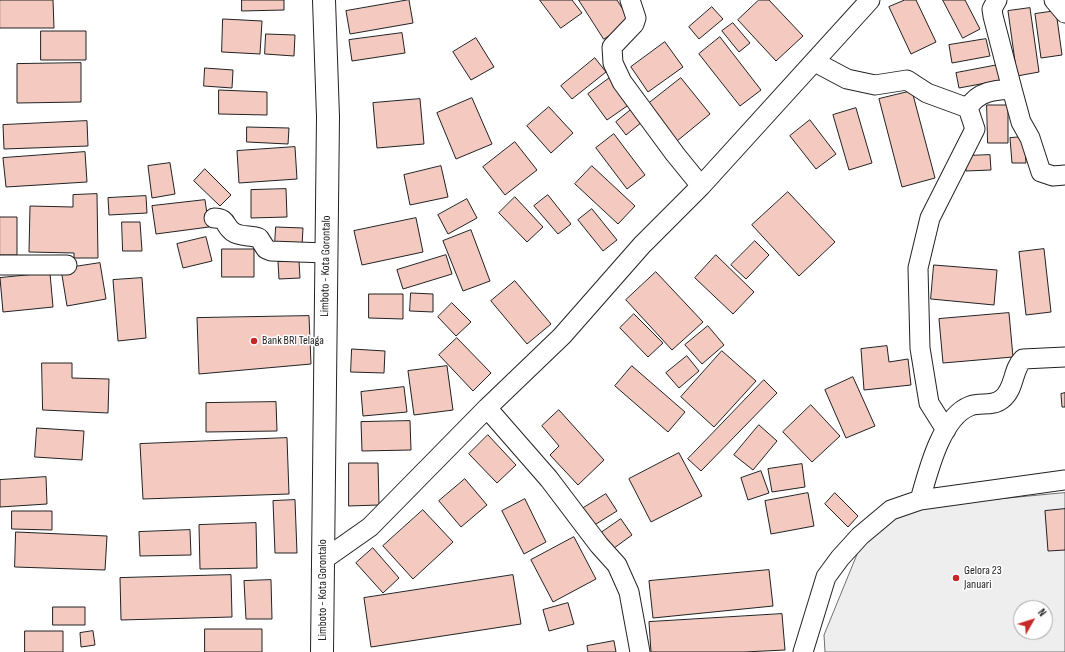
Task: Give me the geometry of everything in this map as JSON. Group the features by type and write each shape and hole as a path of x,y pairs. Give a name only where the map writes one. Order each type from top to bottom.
{"highway":[{"name":"Limboto - Kota Gorontalo","path":"322,652 328,117 324,0"}],"street":[{"path":"630,0 636,18 634,24 612,47 613,63 622,82 675,154 701,186"},
{"path":"323,560 370,527 487,408 562,336 642,244 701,186 870,0"},
{"path":"979,0 995,8 1012,89 1021,122 1030,138 1041,172 1053,176 1065,175"},
{"path":"1054,0 1065,13"},
{"path":"815,62 847,79 875,85 907,80 927,93 968,108"},
{"path":"946,430 929,403 920,348 918,268 930,218 975,129 968,108 972,101 983,94 1012,89"},
{"path":"214,218 220,218 225,221 230,230 236,234 259,238 266,248 271,251 326,253"},
{"path":"0,265 67,265"},
{"path":"920,500 932,462 946,430 955,415 971,405 990,404 1003,399 1010,389 1018,364 1023,359 1065,357"},
{"path":"487,408 549,479 599,545 617,565 629,592 640,652"},
{"path":"802,652 826,577 840,558 860,536 891,510 920,500 1065,480"}],"shaded area":[{"name":"Gelora 23 Januari","path":"1065,493 1065,652 825,652 824,635 860,547 904,508"}],"building":[{"path":"0,0 53,0 54,28 0,28"},
{"path":"242,0 284,0 284,10 242,11"},
{"path":"409,0 413,23 350,34 346,11"},
{"path":"540,0 572,0 582,13 561,28"},
{"path":"579,0 617,0 631,22 604,39"},
{"path":"759,0 769,0 803,36 776,61 738,20"},
{"path":"905,0 916,0 936,42 911,54 889,7"},
{"path":"943,0 965,0 980,29 963,38"},
{"path":"712,7 723,19 699,39 689,27"},
{"path":"1030,8 1039,72 1017,76 1008,11"},
{"path":"1056,11 1062,55 1041,58 1035,14"},
{"path":"223,19 262,21 260,54 222,52"},
{"path":"733,23 750,43 739,52 722,31"},
{"path":"41,31 86,31 86,60 41,60"},
{"path":"402,33 405,53 352,61 349,40"},
{"path":"266,34 295,35 294,56 265,54"},
{"path":"720,37 761,90 740,106 699,54"},
{"path":"476,38 494,67 471,80 453,52"},
{"path":"986,39 990,56 952,63 949,45"},
{"path":"665,42 683,67 648,92 631,67"},
{"path":"595,58 606,72 572,99 561,86"},
{"path":"81,63 81,102 17,103 17,64"},
{"path":"998,65 1002,80 959,88 956,73"},
{"path":"205,68 233,70 232,88 204,86"},
{"path":"611,77 630,104 607,120 588,94"},
{"path":"681,78 710,114 677,141 648,104"},
{"path":"219,90 267,92 267,115 219,114"},
{"path":"912,91 935,178 902,187 879,99"},
{"path":"472,98 492,144 456,159 437,113"},
{"path":"420,99 424,144 377,148 373,103"},
{"path":"987,105 1008,105 1008,143 988,143"},
{"path":"549,107 573,133 551,153 527,126"},
{"path":"856,108 872,163 849,170 833,115"},
{"path":"632,109 642,122 626,135 616,122"},
{"path":"810,120 836,154 816,169 790,136"},
{"path":"87,121 88,146 4,149 3,125"},
{"path":"247,127 289,128 288,144 247,142"},
{"path":"614,134 645,175 627,189 596,148"},
{"path":"1024,137 1026,163 1012,163 1010,138"},
{"path":"515,142 537,170 505,195 483,167"},
{"path":"295,147 297,179 239,183 237,151"},
{"path":"85,152 87,182 6,187 3,158"},
{"path":"990,155 991,170 966,171 965,156"},
{"path":"170,163 175,194 152,198 148,166"},
{"path":"441,166 448,197 410,205 404,175"},
{"path":"592,166 635,206 618,224 575,184"},
{"path":"205,169 231,195 220,206 194,181"},
{"path":"286,189 287,217 251,218 251,190"},
{"path":"788,192 835,242 799,276 752,225"},
{"path":"97,194 98,258 74,258 74,253 29,252 30,206 73,207 73,195"},
{"path":"548,195 571,224 558,234 534,206"},
{"path":"146,196 147,213 109,215 108,198"},
{"path":"515,197 543,227 527,242 499,213"},
{"path":"467,199 477,218 448,234 438,215"},
{"path":"205,200 209,227 156,234 152,206"},
{"path":"592,209 617,240 603,251 578,220"},
{"path":"0,217 17,217 17,255 0,255"},
{"path":"416,218 423,252 362,265 354,231"},
{"path":"122,222 140,222 142,251 123,251"},
{"path":"276,227 303,228 302,246 275,245"},
{"path":"471,230 490,281 463,291 443,241"},
{"path":"206,237 212,261 183,268 177,244"},
{"path":"755,241 769,255 746,279 731,265"},
{"path":"222,249 254,249 254,277 222,277"},
{"path":"1044,249 1051,312 1026,315 1019,252"},
{"path":"446,255 452,274 403,289 397,270"},
{"path":"716,255 754,292 733,314 695,278"},
{"path":"299,261 300,278 279,279 278,262"},
{"path":"100,263 106,299 67,306 61,269"},
{"path":"934,265 997,270 994,305 931,299"},
{"path":"656,272 703,322 672,350 626,300"},
{"path":"50,273 53,307 3,312 0,278"},
{"path":"142,278 146,338 118,341 113,280"},
{"path":"515,281 551,324 527,344 491,301"},
{"path":"411,293 433,294 433,312 410,311"},
{"path":"369,294 403,294 403,319 369,318"},
{"path":"452,303 471,322 456,336 438,317"},
{"path":"1009,313 1013,357 943,363 939,319"},
{"path":"634,314 663,343 648,357 620,328"},
{"name":"Bank BRI Telaga","path":"309,316 311,364 199,374 197,318"},
{"path":"708,326 724,345 702,364 685,345"},
{"path":"457,338 491,373 473,391 439,355"},
{"path":"887,346 889,362 908,359 911,385 864,390 861,349"},
{"path":"352,349 385,351 384,373 351,372"},
{"path":"722,351 756,381 714,427 681,397"},
{"path":"687,356 699,371 679,388 666,373"},
{"path":"42,363 72,363 72,378 109,379 108,413 43,410"},
{"path":"447,366 453,410 414,415 408,371"},
{"path":"632,366 685,412 668,432 615,386"},
{"path":"853,377 875,426 846,438 825,390"},
{"path":"764,380 777,393 701,471 688,459"},
{"path":"404,387 407,412 363,416 361,392"},
{"path":"1065,393 1065,407 1062,407 1061,394"},
{"path":"276,402 277,431 206,432 206,403"},
{"path":"811,405 840,436 812,462 783,432"},
{"path":"559,410 604,460 578,485 550,455 559,446 542,426"},
{"path":"410,421 411,450 362,451 361,422"},
{"path":"759,425 777,441 753,470 734,455"},
{"path":"37,428 84,431 82,460 35,457"},
{"path":"488,435 516,465 497,483 469,454"},
{"path":"287,438 289,494 143,499 140,444"},
{"path":"679,453 702,496 651,522 629,479"},
{"path":"349,463 378,463 379,505 349,506"},
{"path":"802,464 805,487 772,492 768,469"},
{"path":"761,471 769,493 748,500 741,478"},
{"path":"46,477 47,504 0,507 0,480"},
{"path":"465,479 487,505 461,527 439,501"},
{"path":"808,493 814,526 771,534 765,501"},
{"path":"835,493 858,516 848,527 825,504"},
{"path":"606,494 617,511 588,529 577,512"},
{"path":"525,499 546,542 524,554 502,511"},
{"path":"295,500 297,553 275,553 273,501"},
{"path":"1065,509 1065,550 1048,551 1045,511"},
{"path":"423,510 453,542 413,579 383,546"},
{"path":"12,511 52,511 52,530 12,529"},
{"path":"621,519 632,535 610,551 598,535"},
{"path":"256,523 257,568 200,569 199,525"},
{"path":"190,530 191,555 140,556 139,532"},
{"path":"16,532 107,536 105,570 15,567"},
{"path":"574,537 596,579 553,602 531,560"},
{"path":"373,548 399,578 383,593 356,563"},
{"path":"769,570 773,606 653,618 649,581"},
{"path":"231,575 232,617 121,620 120,578"},
{"path":"513,575 521,624 371,647 364,598"},
{"path":"271,580 272,619 246,619 244,581"},
{"path":"568,603 574,624 549,631 543,610"},
{"path":"53,607 85,607 85,625 53,625"},
{"path":"782,614 785,650 744,652 651,652 649,622"},
{"path":"205,629 262,629 262,652 205,652"},
{"path":"25,631 63,631 63,652 25,652"},
{"path":"93,631 95,645 81,647 80,633"},
{"path":"614,641 616,652 588,652 587,646"}],"place":[{"name":"Bank BRI Telaga","path":"254,341"},
{"name":"Gelora 23 Januari","path":"956,578"}]}
